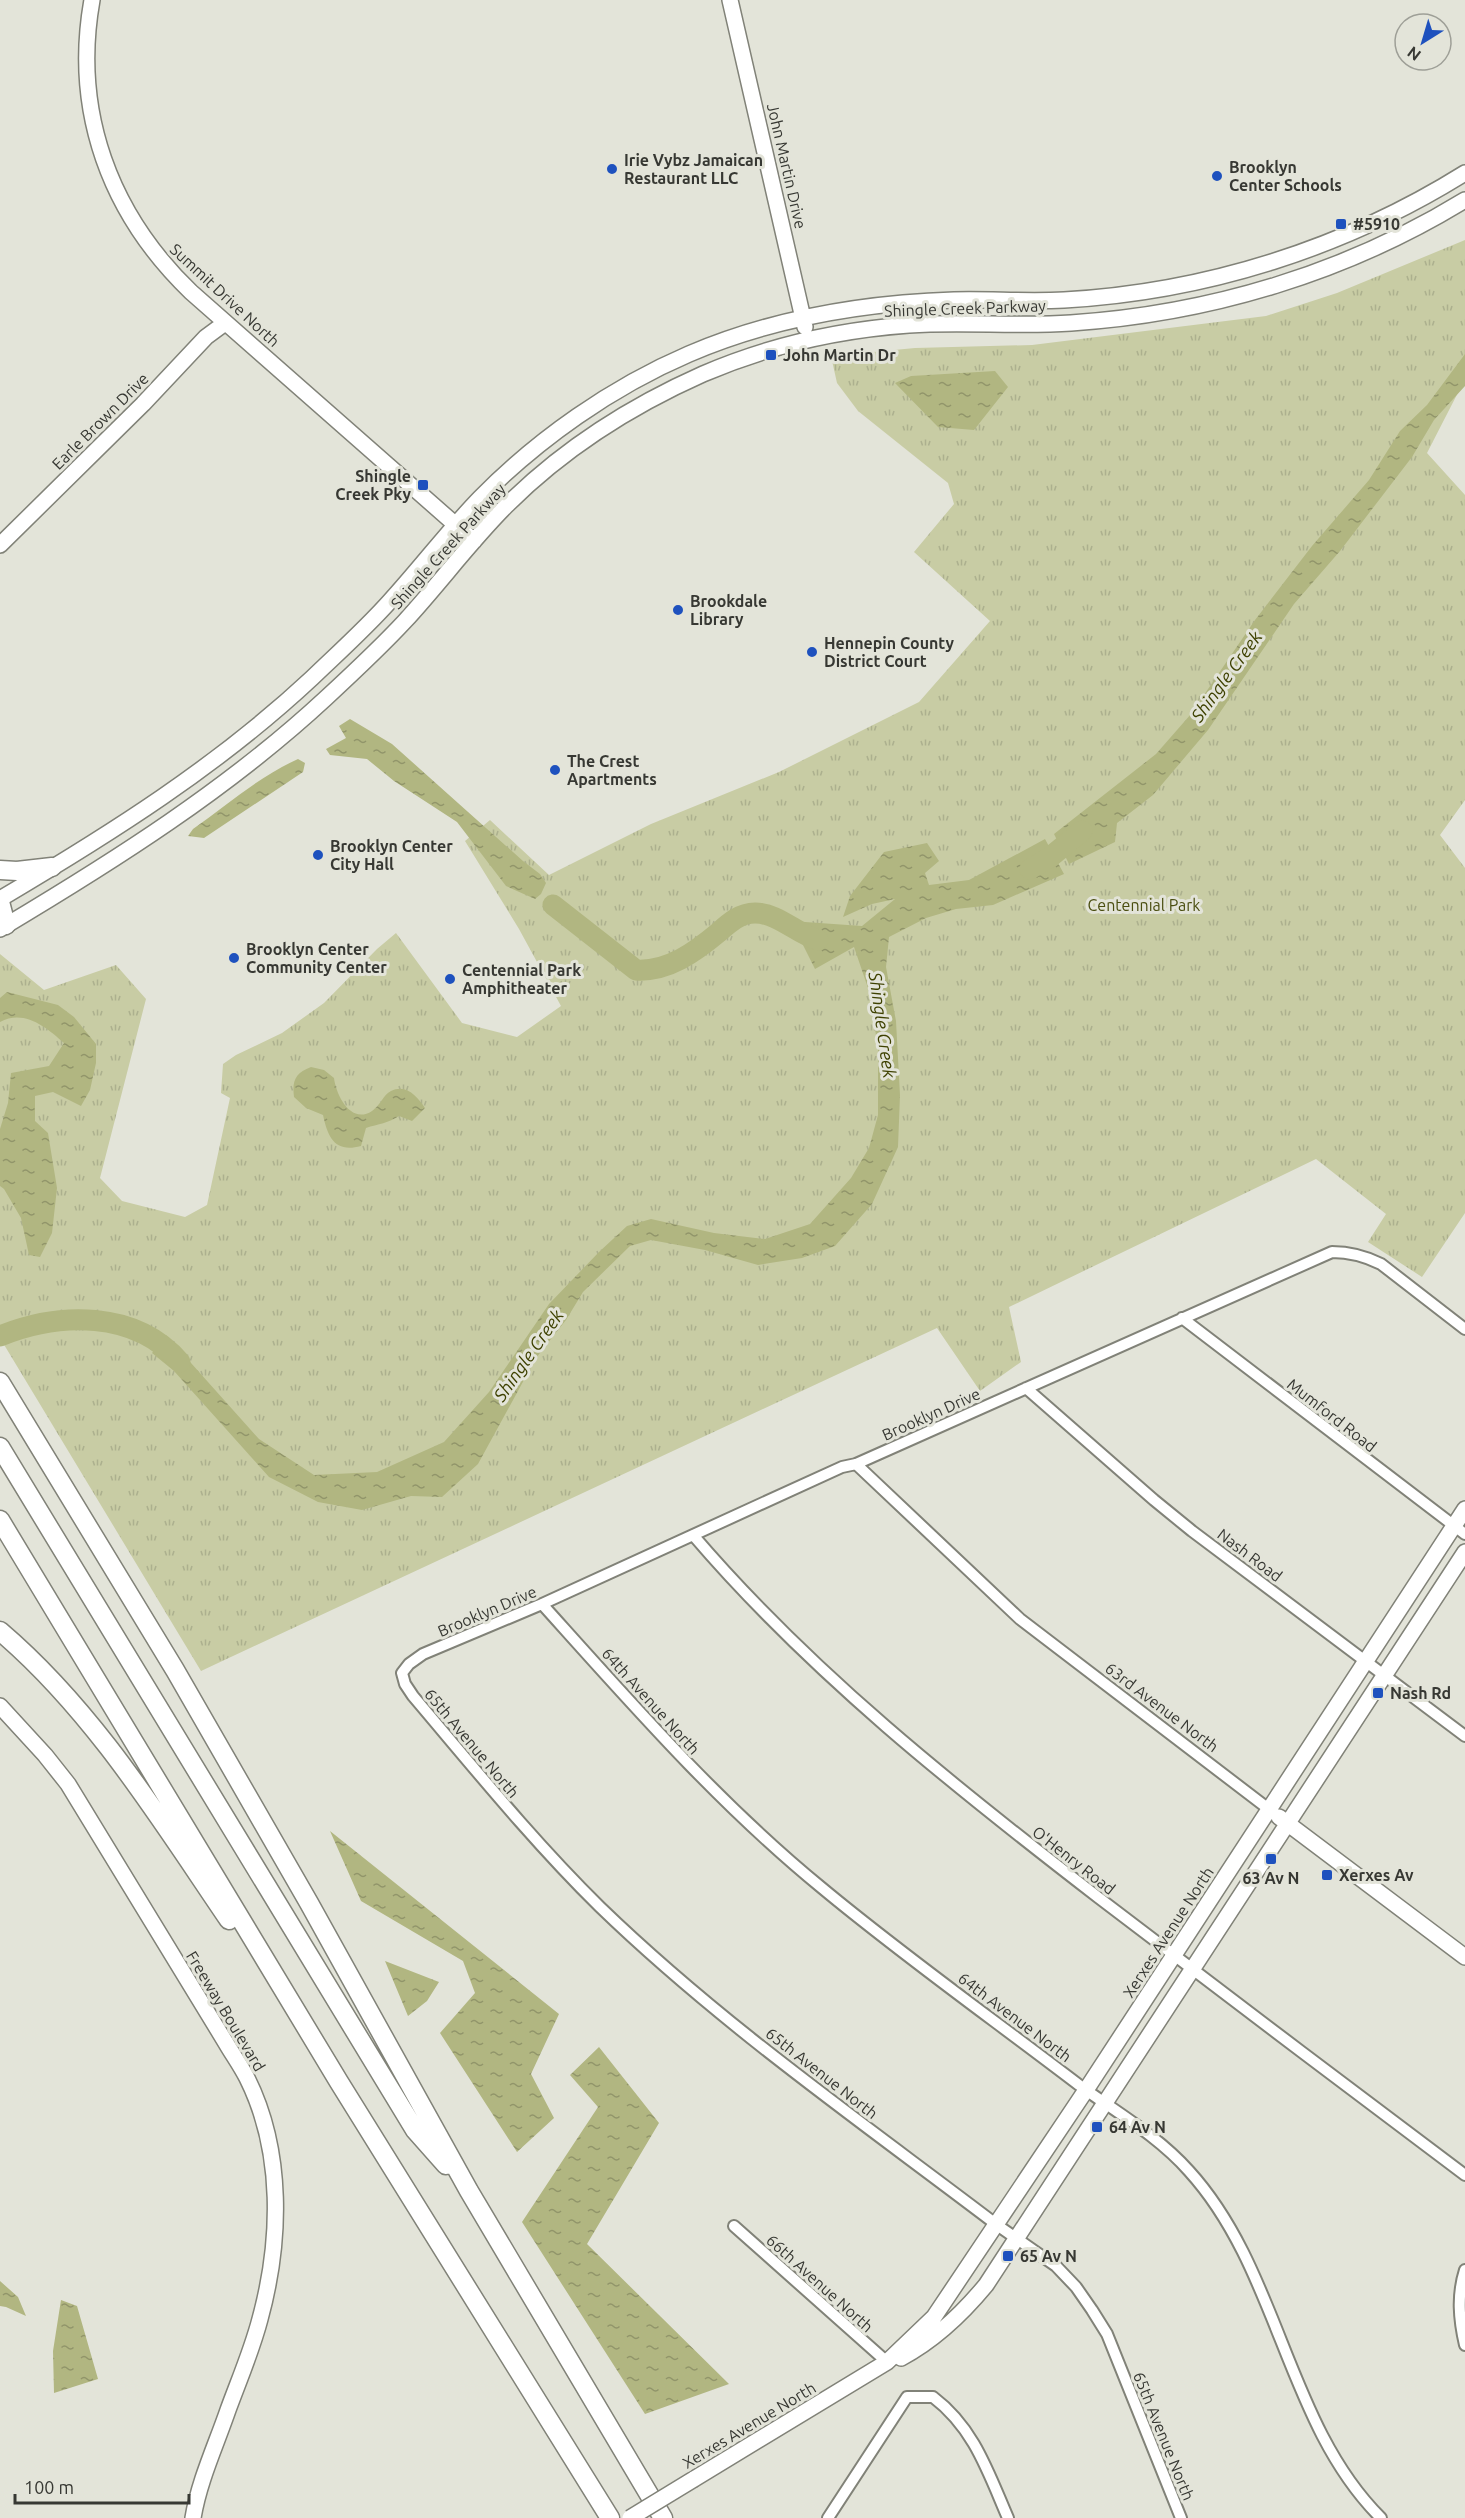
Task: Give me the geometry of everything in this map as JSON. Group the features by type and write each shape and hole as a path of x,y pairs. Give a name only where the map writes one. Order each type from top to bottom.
{"highway":[{"path":"0,870 17,871 52,867"},
{"path":"0,901 2,924"},
{"path":"0,1382 113,1566 224,1755 469,2191 663,2518"},
{"path":"0,1447 415,2130 469,2191"},
{"path":"0,1521 339,2082 609,2518"},
{"path":"0,1631 46,1673 126,1771 339,2082"}],"street":[{"name":"Summit Drive North","path":"92,0 87,39 87,82 94,126 114,186 137,230 159,259 191,292 474,541"},
{"name":"John Martin Drive","path":"730,0 804,318 806,340"},
{"name":"Shingle Creek Parkway","path":"0,901 174,791 221,756 280,707 388,603 454,525 499,480 541,444 599,403 684,356 735,336 783,321 850,308 905,302 1062,300 1181,285 1240,272 1349,234 1395,212 1465,172"},
{"name":"Shingle Creek Parkway","path":"2,924 136,844 236,775 296,726 384,644 509,503 548,469 610,423 657,396 705,374 806,340 909,325 1067,324 1120,319 1172,311 1251,293 1353,259 1465,201"},
{"name":"Earle Brown Drive","path":"0,545 143,404 206,337 225,322"},
{"name":"Brooklyn Drive","path":"402,1672 423,1654 542,1604 842,1467 856,1464 1332,1252 1349,1252 1381,1264 1465,1329"},
{"name":"Mumford Road","path":"1182,1318 1459,1531"},
{"name":"Nash Road","path":"1026,1388 1154,1500 1465,1736"},
{"name":"63rd Avenue North","path":"856,1464 1020,1619 1086,1672 1465,1957"},
{"name":"Xerxes Avenue North","path":"887,2362 934,2317 997,2225 1366,1661 1459,1531 1465,1509"},
{"name":"O'Henry Road","path":"693,1535 717,1563 851,1696 987,1812 1191,1970 1465,2175"},
{"name":"Xerxes Avenue North","path":"630,2518 887,2362 916,2350 952,2322 986,2285 1465,1551"},
{"name":"64th Avenue North","path":"542,1604 691,1767 755,1830 822,1888 1165,2148 1188,2168 1215,2202 1237,2238 1326,2442 1348,2479 1381,2518"},
{"name":"65th Avenue North","path":"402,1672 405,1684 413,1696 506,1807 600,1906 639,1943 764,2048 997,2225 1034,2249 1056,2266 1076,2287 1107,2334 1181,2518"},
{"name":"Freeway Boulevard","path":"0,1706 68,1784 248,2079 271,2159 276,2220 268,2284 260,2321 203,2479 193,2518"},
{"name":"66th Avenue North","path":"734,2226 887,2362"},
{"path":"1465,2270 1459,2298 1460,2323 1465,2344"},
{"path":"828,2518 907,2397 933,2397 960,2421 979,2453 1008,2518"}],"green space":[{"name":"Centennial Park","path":"1465,240 1465,379 1427,453 1465,495 1465,800 1440,835 1465,868 1465,1213 1422,1277 1368,1242 1386,1214 1316,1159 1009,1307 1021,1362 980,1391 937,1328 201,1671 0,1338 0,954 44,990 116,965 146,999 100,1178 122,1201 185,1217 207,1205 230,1098 221,1093 223,1064 236,1055 282,1033 324,1003 396,933 462,1023 517,1037 561,1006 519,929 465,841 490,820 549,875 651,824 779,772 919,702 990,621 914,552 954,504 948,483 858,411 837,383 831,356 915,348 1032,345 1266,316 1337,293"}],"water":[{"path":"1465,354 1465,386 1434,420 1412,457 1340,551 1294,604 1208,730 1153,795 1117,823 1115,842 1069,864 1054,834 1156,754 1191,714 1255,620 1312,546 1369,480 1400,431 1427,405"},
{"path":"995,371 1008,387 974,430 938,427 895,383 911,376"},
{"path":"350,719 392,744 540,874 546,883 541,894 535,899 506,886 457,822 394,781 367,759 330,755 326,749 346,738 339,726"},
{"path":"298,759 305,763 303,772 204,838 188,836 193,829 244,791"},
{"path":"1045,839 1064,874 993,905 956,909 926,918 889,937 886,967 896,1021 900,1095 898,1147 872,1204 835,1246 802,1258 758,1265 705,1250 651,1240 630,1246 583,1292 566,1320 536,1358 478,1464 442,1497 411,1496 362,1510 318,1502 269,1477 174,1371 152,1353 166,1335 259,1439 314,1475 377,1472 444,1442 489,1392 549,1304 627,1226 651,1219 714,1233 765,1239 810,1224 851,1178 869,1148 878,1115 878,1047 868,988 854,947 815,969 791,921 862,926 895,899 872,904 843,917 850,896 884,852 927,843 939,861 925,873 929,885 969,880"},
{"path":"7,992 58,1005 74,1017 96,1044 96,1063 90,1090 81,1106 53,1092 35,1096 35,1121 48,1133 57,1188 52,1233 40,1257 29,1255 21,1218 0,1186 0,1129 8,1103 11,1073 49,1066 64,1043 50,1031 26,1019 9,1019 0,1022 0,998"},
{"path":"311,1067 324,1070 334,1078 341,1100 357,1114 372,1111 388,1093 396,1089 411,1092 425,1108 412,1121 399,1116 366,1128 361,1146 352,1148 339,1145 330,1137 323,1115 306,1108 294,1097 296,1078 301,1072"},
{"path":"330,1831 559,2014 531,2074 554,2118 517,2152 440,2033 475,1993 463,1961 361,1901"},
{"path":"385,1961 439,1982 427,2001 408,2016"},
{"path":"599,2047 659,2123 587,2244 729,2384 645,2414 522,2222 598,2107 570,2075"},
{"path":"0,2281 18,2297 26,2316 0,2306"},
{"path":"61,2300 77,2306 98,2379 54,2393 53,2351"}],"waterway":[{"name":"Shingle Creek","path":"1030,869 1049,858 1082,831"},
{"path":"553,905 636,970 648,970 670,964 700,947 735,919 750,913 772,916 818,940"},
{"name":"Shingle Creek","path":"0,1336 47,1323 95,1320 141,1333 162,1345 180,1362"}],"place":[{"name":"Irie Vybz Jamaican Restaurant LLC","path":"612,169"},
{"name":"Brooklyn Center Schools","path":"1217,176"},
{"name":"#5910","path":"1341,224"},
{"name":"John Martin Dr","path":"771,355"},
{"name":"Shingle Creek Pky","path":"423,485"},
{"name":"Brookdale Library","path":"678,610"},
{"name":"Hennepin County District Court","path":"812,652"},
{"name":"The Crest Apartments","path":"555,770"},
{"name":"Brooklyn Center City Hall","path":"318,855"},
{"name":"Brooklyn Center Community Center","path":"234,958"},
{"name":"Centennial Park Amphitheater","path":"450,979"},
{"name":"Nash Rd","path":"1378,1693"},
{"name":"63 Av N","path":"1271,1859"},
{"name":"Xerxes Av","path":"1327,1875"},
{"name":"64 Av N","path":"1097,2127"},
{"name":"65 Av N","path":"1008,2256"}]}
